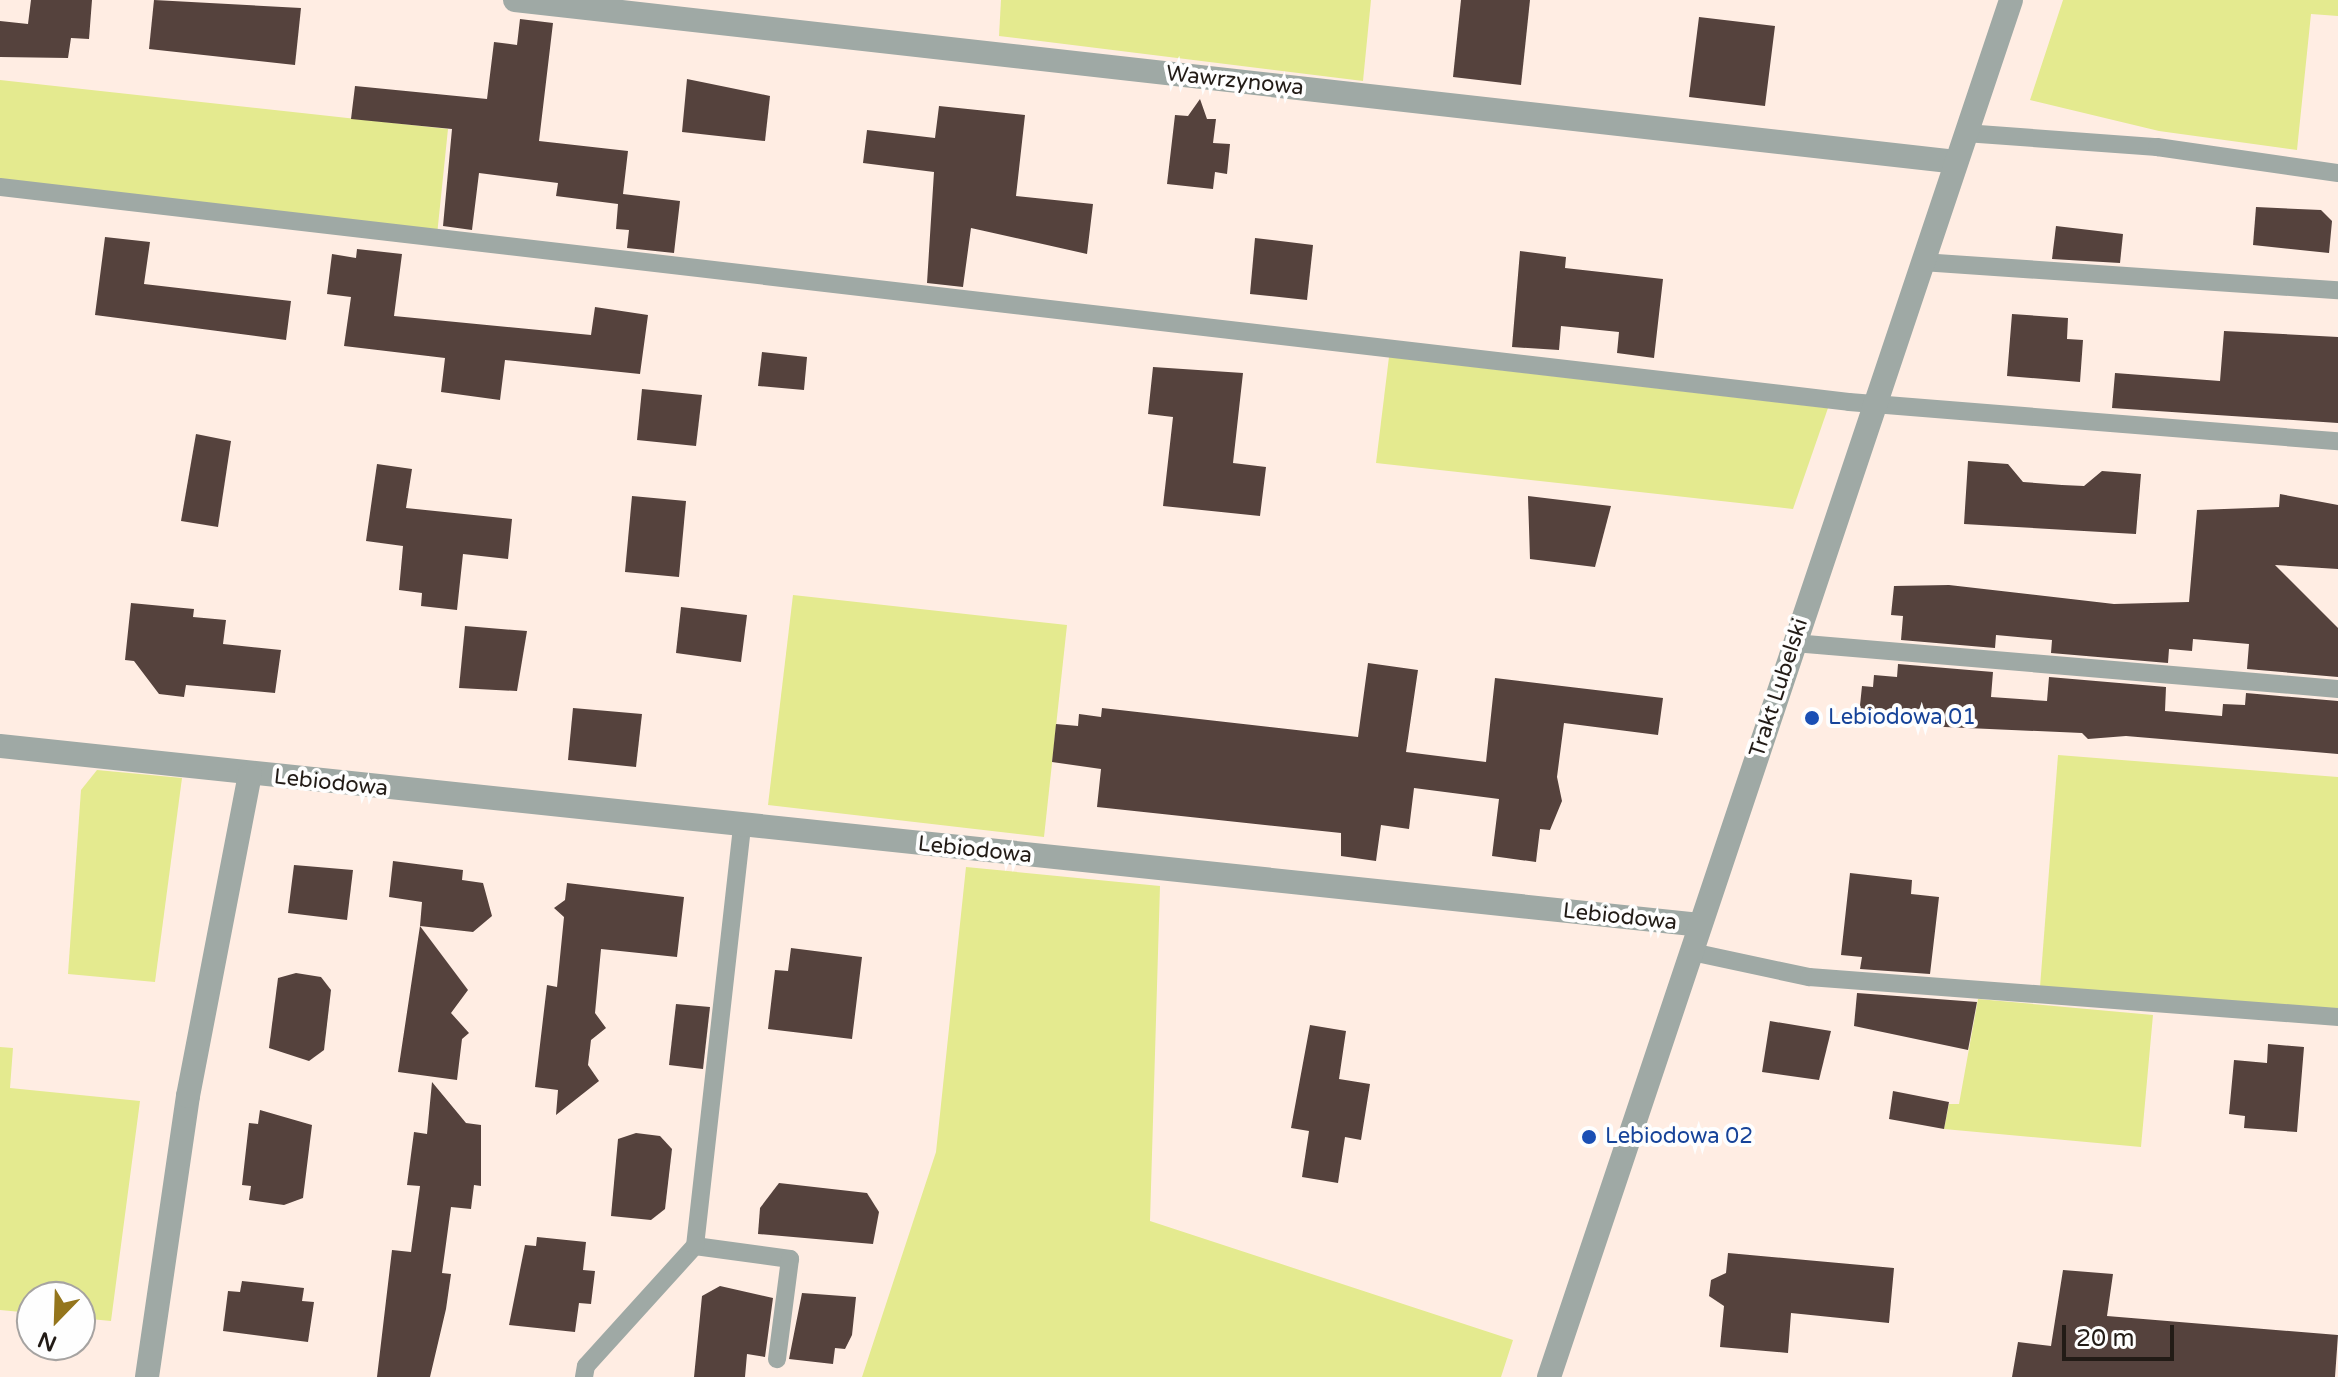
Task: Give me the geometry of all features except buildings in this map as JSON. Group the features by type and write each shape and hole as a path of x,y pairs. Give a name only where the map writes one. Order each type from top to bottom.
{"street":[{"name":"Wawrzynowa","path":"515,0 1956,162"},
{"name":"Trakt Lubelski","path":"1549,1377 2011,0"},
{"name":"Lebiodowa","path":"0,746 250,775 1700,925"},
{"name":"Lebiodowa","path":"147,1377 188,1096 250,775"}],"lane":[{"path":"1965,133 2157,147 2338,173"},
{"path":"0,187 1873,404 2338,441"},
{"path":"1922,262 2338,290"},
{"path":"1794,643 2338,689"},
{"path":"584,1377 586,1366 695,1246 742,825"},
{"path":"1692,952 1809,977 2338,1017"},
{"path":"695,1246 790,1259 777,1359"}],"green space":[{"path":"1001,0 1371,0 1363,81 999,36"},
{"path":"2063,0 2338,0 2338,16 2311,14 2297,150 2159,131 2030,100"},
{"path":"0,80 448,129 437,235 0,180"},
{"path":"1389,357 1828,408 1793,509 1376,463"},
{"path":"793,595 1067,625 1044,837 768,805"},
{"path":"2058,755 2338,777 2338,1009 2040,987"},
{"path":"97,770 182,778 155,982 68,974 81,790"},
{"path":"966,867 1160,886 1150,1221 1513,1340 1501,1377 862,1377 936,1152"},
{"path":"1978,999 2153,1015 2141,1147 1944,1129 1949,1104 1959,1104"},
{"path":"0,1047 13,1048 10,1088 140,1101 111,1321 96,1320 96,1281 16,1281 16,1312 0,1310"}],"place":[{"name":"Lebiodowa 01","path":"1812,718"},
{"name":"Lebiodowa 02","path":"1589,1137"}]}
